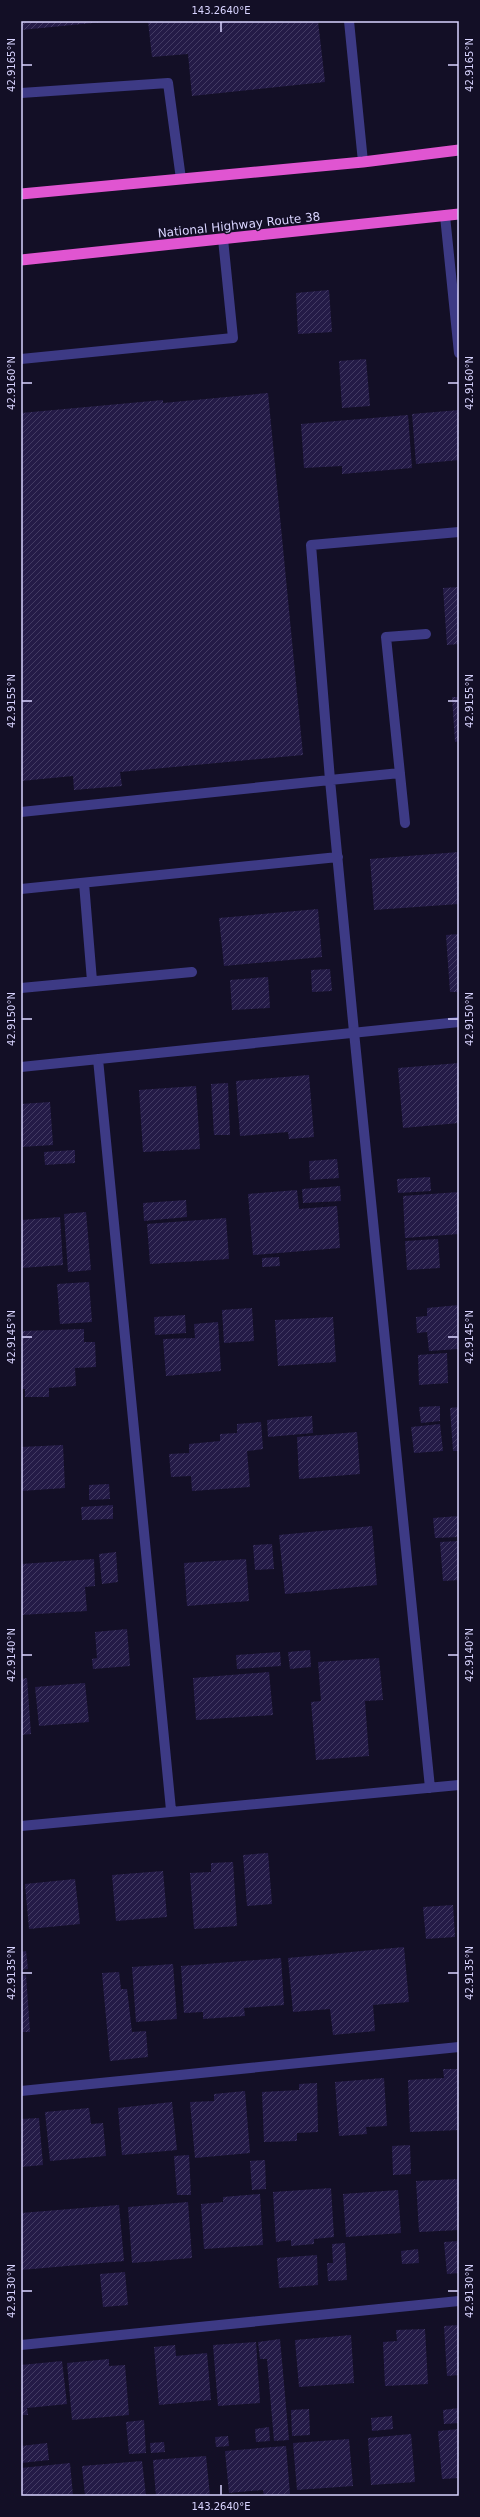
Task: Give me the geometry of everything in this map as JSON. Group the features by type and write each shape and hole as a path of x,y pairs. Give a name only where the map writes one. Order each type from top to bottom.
{"highway":[{"path":"21,194 363,162 459,150"},
{"name":"National Highway Route 38","path":"21,260 459,214"}],"street":[{"path":"349,21 363,162"},
{"path":"21,93 168,83 181,179"},
{"path":"445,216 459,353"},
{"path":"21,359 233,338 223,239"},
{"path":"430,1788 354,1032 330,780 311,545 459,532"},
{"path":"405,823 386,637 426,634"},
{"path":"21,812 400,774"},
{"path":"21,889 338,857"},
{"path":"84,883 92,981"},
{"path":"21,988 192,972"},
{"path":"21,1067 459,1022"},
{"path":"98,1059 171,1810"},
{"path":"21,1826 171,1810 459,1785"},
{"path":"21,2091 459,2047"},
{"path":"21,2345 459,2301"}],"building":[{"path":"21,21 103,21 103,22 21,30"},
{"path":"148,21 318,21 325,82 192,96 188,54 152,57"},
{"path":"329,290 332,332 298,334 296,293"},
{"path":"366,359 370,406 342,408 339,361"},
{"path":"268,393 303,755 120,772 122,786 74,790 73,776 21,781 21,413 163,400 163,403"},
{"path":"459,410 459,460 416,464 412,414"},
{"path":"408,415 412,468 342,474 342,466 304,468 301,424"},
{"path":"459,587 459,644 447,645 443,588"},
{"path":"452,697 459,697 459,741 455,742"},
{"path":"459,852 459,904 374,910 370,859"},
{"path":"318,909 322,957 224,966 219,918"},
{"path":"459,934 459,992 450,992 446,935"},
{"path":"330,969 332,991 312,992 311,970"},
{"path":"268,977 270,1008 232,1010 230,980"},
{"path":"459,1063 459,1123 403,1128 398,1068"},
{"path":"309,1075 314,1137 289,1139 288,1132 240,1136 236,1081"},
{"path":"228,1083 230,1135 214,1135 211,1084"},
{"path":"196,1086 200,1149 143,1152 139,1090"},
{"path":"50,1102 53,1145 21,1147 21,1104"},
{"path":"75,1150 75,1163 45,1165 44,1152"},
{"path":"337,1159 339,1178 310,1180 309,1161"},
{"path":"430,1177 431,1191 398,1193 397,1179"},
{"path":"340,1186 341,1201 303,1203 302,1189"},
{"path":"297,1190 299,1209 337,1206 340,1248 253,1255 248,1194"},
{"path":"459,1192 459,1234 405,1238 403,1196"},
{"path":"186,1200 187,1217 144,1221 143,1203"},
{"path":"86,1212 91,1270 68,1272 64,1214"},
{"path":"60,1217 63,1265 21,1268 21,1220"},
{"path":"226,1218 229,1259 150,1264 147,1224"},
{"path":"438,1239 440,1268 407,1270 405,1241"},
{"path":"279,1257 280,1266 262,1267 262,1258"},
{"path":"89,1282 92,1322 60,1324 57,1284"},
{"path":"459,1305 459,1349 429,1351 427,1332 417,1333 416,1317 427,1316 427,1308"},
{"path":"252,1308 254,1341 224,1343 222,1310"},
{"path":"185,1315 186,1333 155,1335 154,1317"},
{"path":"333,1317 336,1362 278,1366 275,1320"},
{"path":"218,1322 221,1371 166,1376 163,1339 195,1338 194,1324"},
{"path":"84,1329 84,1342 95,1342 96,1367 75,1368 76,1386 49,1388 49,1397 25,1397 25,1389 21,1389 21,1331"},
{"path":"447,1353 448,1383 419,1385 418,1355"},
{"path":"440,1406 440,1421 421,1423 419,1407"},
{"path":"459,1407 459,1451 453,1451 450,1408"},
{"path":"312,1416 313,1433 268,1437 267,1420"},
{"path":"261,1422 263,1449 247,1451 250,1487 192,1491 191,1476 171,1477 169,1454 189,1453 189,1444 220,1441 220,1434 237,1433 237,1424"},
{"path":"440,1424 443,1451 414,1453 411,1427"},
{"path":"357,1432 360,1474 299,1479 297,1437"},
{"path":"63,1445 65,1488 21,1491 21,1447"},
{"path":"109,1484 110,1499 89,1500 89,1485"},
{"path":"113,1505 113,1519 82,1520 81,1507"},
{"path":"459,1516 459,1537 435,1538 433,1518"},
{"path":"372,1526 377,1585 285,1594 279,1535"},
{"path":"459,1541 459,1580 443,1581 440,1542"},
{"path":"272,1544 274,1569 255,1570 253,1545"},
{"path":"116,1552 118,1582 102,1584 99,1554"},
{"path":"94,1559 95,1586 85,1587 87,1611 21,1615 21,1564"},
{"path":"246,1559 249,1601 187,1606 184,1563"},
{"path":"127,1629 130,1666 93,1669 92,1659 97,1658 95,1632"},
{"path":"310,1650 311,1667 290,1669 288,1652"},
{"path":"280,1652 281,1666 237,1669 236,1655"},
{"path":"379,1658 383,1700 365,1701 369,1756 316,1760 311,1702 321,1701 318,1662"},
{"path":"269,1672 273,1715 196,1720 193,1678"},
{"path":"27,1678 31,1734 21,1735 21,1679"},
{"path":"85,1683 89,1722 39,1726 35,1687"},
{"path":"268,1853 272,1904 247,1906 243,1855"},
{"path":"233,1862 237,1926 194,1929 190,1873 211,1872 211,1863"},
{"path":"163,1871 167,1917 116,1921 112,1875"},
{"path":"75,1879 80,1924 29,1929 25,1884"},
{"path":"453,1905 455,1937 426,1939 423,1907"},
{"path":"404,1947 409,2002 373,2005 375,2031 333,2035 330,2009 293,2012 288,1958"},
{"path":"26,1951 28,1969 21,1970 21,1952"},
{"path":"281,1958 284,2005 244,2008 245,2016 203,2019 203,2012 184,2013 181,1966"},
{"path":"173,1964 177,2019 136,2022 132,1967"},
{"path":"119,1972 121,1989 127,1989 132,2032 146,2031 148,2057 110,2061 102,1973"},
{"path":"26,1975 30,2032 21,2032 21,1976"},
{"path":"443,2069 459,2069 459,2130 410,2132 408,2080 444,2078"},
{"path":"384,2078 387,2126 366,2127 367,2134 339,2136 335,2082"},
{"path":"317,2083 318,2132 297,2133 297,2141 264,2142 262,2092 299,2090 299,2084"},
{"path":"245,2091 250,2153 195,2158 190,2102 214,2101 214,2094"},
{"path":"172,2102 177,2150 122,2155 118,2108"},
{"path":"89,2108 91,2124 103,2123 106,2156 50,2161 45,2112"},
{"path":"39,2118 43,2165 21,2167 21,2119"},
{"path":"410,2145 411,2174 393,2175 392,2146"},
{"path":"189,2155 191,2195 177,2195 174,2156"},
{"path":"265,2160 266,2189 252,2190 250,2161"},
{"path":"459,2179 459,2230 419,2232 416,2181"},
{"path":"331,2188 334,2237 314,2239 314,2244 291,2246 291,2240 276,2242 273,2192"},
{"path":"398,2190 401,2233 346,2237 343,2194"},
{"path":"260,2194 263,2245 204,2249 201,2204 223,2202 223,2197"},
{"path":"188,2202 192,2258 132,2263 128,2207"},
{"path":"119,2205 124,2261 21,2270 21,2213"},
{"path":"459,2241 459,2273 447,2274 444,2242"},
{"path":"345,2243 347,2280 328,2281 327,2263 333,2263 332,2244"},
{"path":"418,2249 419,2263 402,2264 401,2251"},
{"path":"317,2255 318,2285 279,2288 277,2258"},
{"path":"125,2272 128,2305 103,2307 100,2274"},
{"path":"459,2325 459,2375 447,2376 444,2326"},
{"path":"425,2329 428,2384 385,2386 383,2342 397,2341 396,2330"},
{"path":"351,2335 354,2383 299,2387 295,2340"},
{"path":"280,2339 289,2440 274,2441 267,2359 260,2359 258,2342"},
{"path":"256,2342 260,2403 218,2406 213,2345"},
{"path":"175,2345 176,2356 207,2353 211,2400 159,2405 154,2347"},
{"path":"109,2359 109,2366 125,2365 129,2415 72,2420 67,2363"},
{"path":"62,2361 67,2404 27,2408 28,2415 21,2415 21,2365"},
{"path":"459,2408 459,2423 444,2424 443,2410"},
{"path":"309,2409 310,2435 292,2436 291,2410"},
{"path":"392,2416 393,2429 372,2431 371,2418"},
{"path":"144,2420 146,2453 129,2454 126,2422"},
{"path":"269,2427 270,2441 256,2442 255,2429"},
{"path":"459,2429 459,2478 442,2479 438,2431"},
{"path":"411,2434 415,2482 371,2485 368,2438"},
{"path":"228,2436 229,2446 216,2447 215,2437"},
{"path":"349,2439 353,2486 297,2490 293,2443"},
{"path":"164,2442 165,2452 151,2453 150,2443"},
{"path":"47,2443 49,2460 21,2463 21,2446"},
{"path":"286,2446 290,2494 264,2496 263,2490 229,2493 225,2451"},
{"path":"206,2456 210,2496 156,2496 153,2460"},
{"path":"142,2461 146,2496 85,2496 82,2466"},
{"path":"70,2463 73,2496 21,2496 21,2468"}]}
